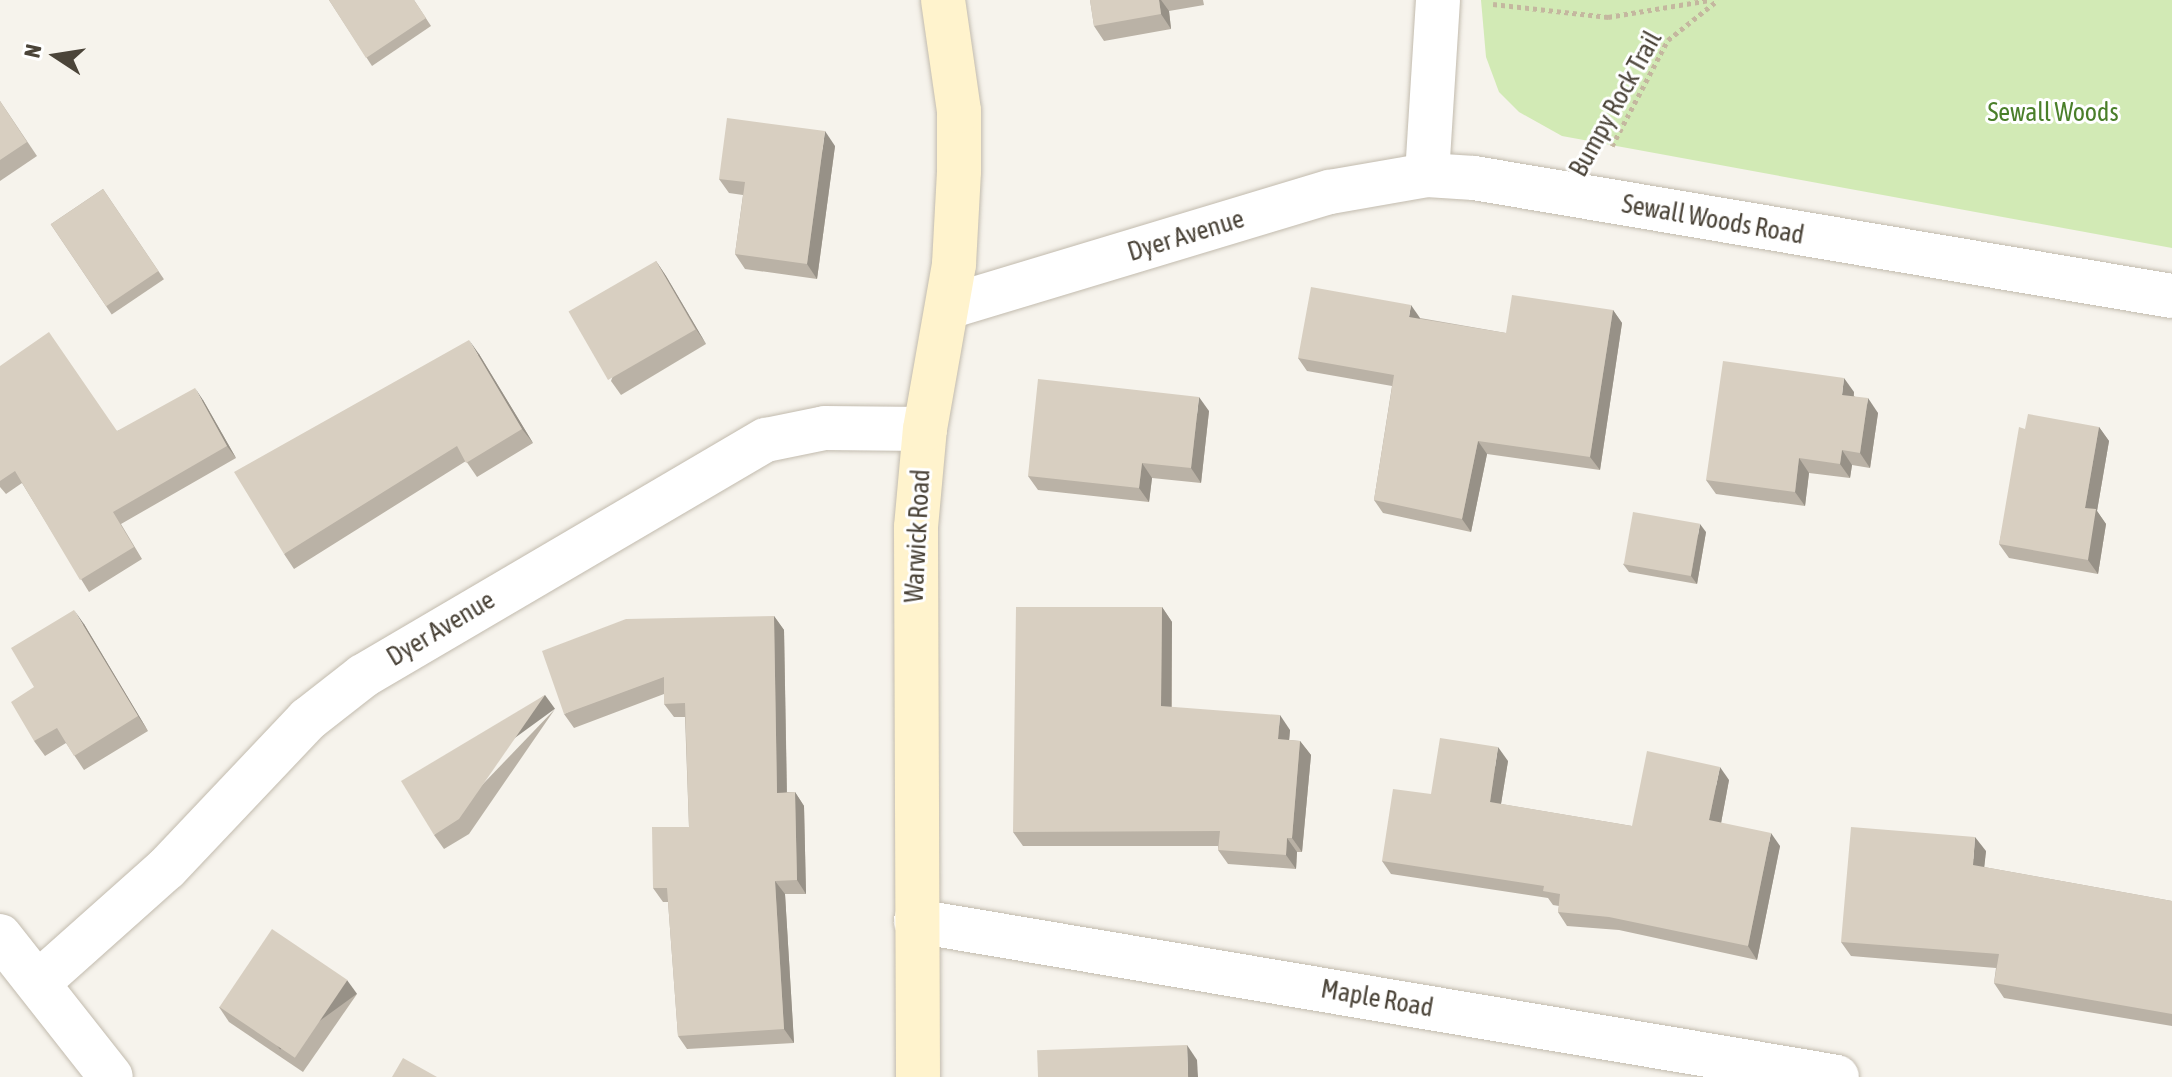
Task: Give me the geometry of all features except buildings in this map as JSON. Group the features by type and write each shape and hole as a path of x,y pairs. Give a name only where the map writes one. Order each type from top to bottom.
{"main road":[{"name":"Warwick Road","path":"918,1077 913,596 925,429 948,307 957,231 959,111 943,0"}],"street":[{"path":"1427,175 1438,0"},
{"name":"Dyer Avenue","path":"948,307 1330,192 1427,175"},
{"name":"Sewall Woods Road","path":"1427,175 1587,197 2172,296"},
{"name":"Dyer Avenue","path":"40,981 167,868 297,728 363,676 766,440 825,428 925,429"},
{"name":"Maple Road","path":"916,921 1837,1077"},
{"path":"0,936 40,981 111,1077"}],"path":[{"path":"1481,3 1608,17 1710,0"},
{"name":"Bumpy Rock Trail","path":"1587,197 1668,40 1718,0"}],"green space":[{"name":"Sewall Woods","path":"1481,0 2172,0 2172,248 1562,136 1519,112 1499,92 1486,57"}]}
